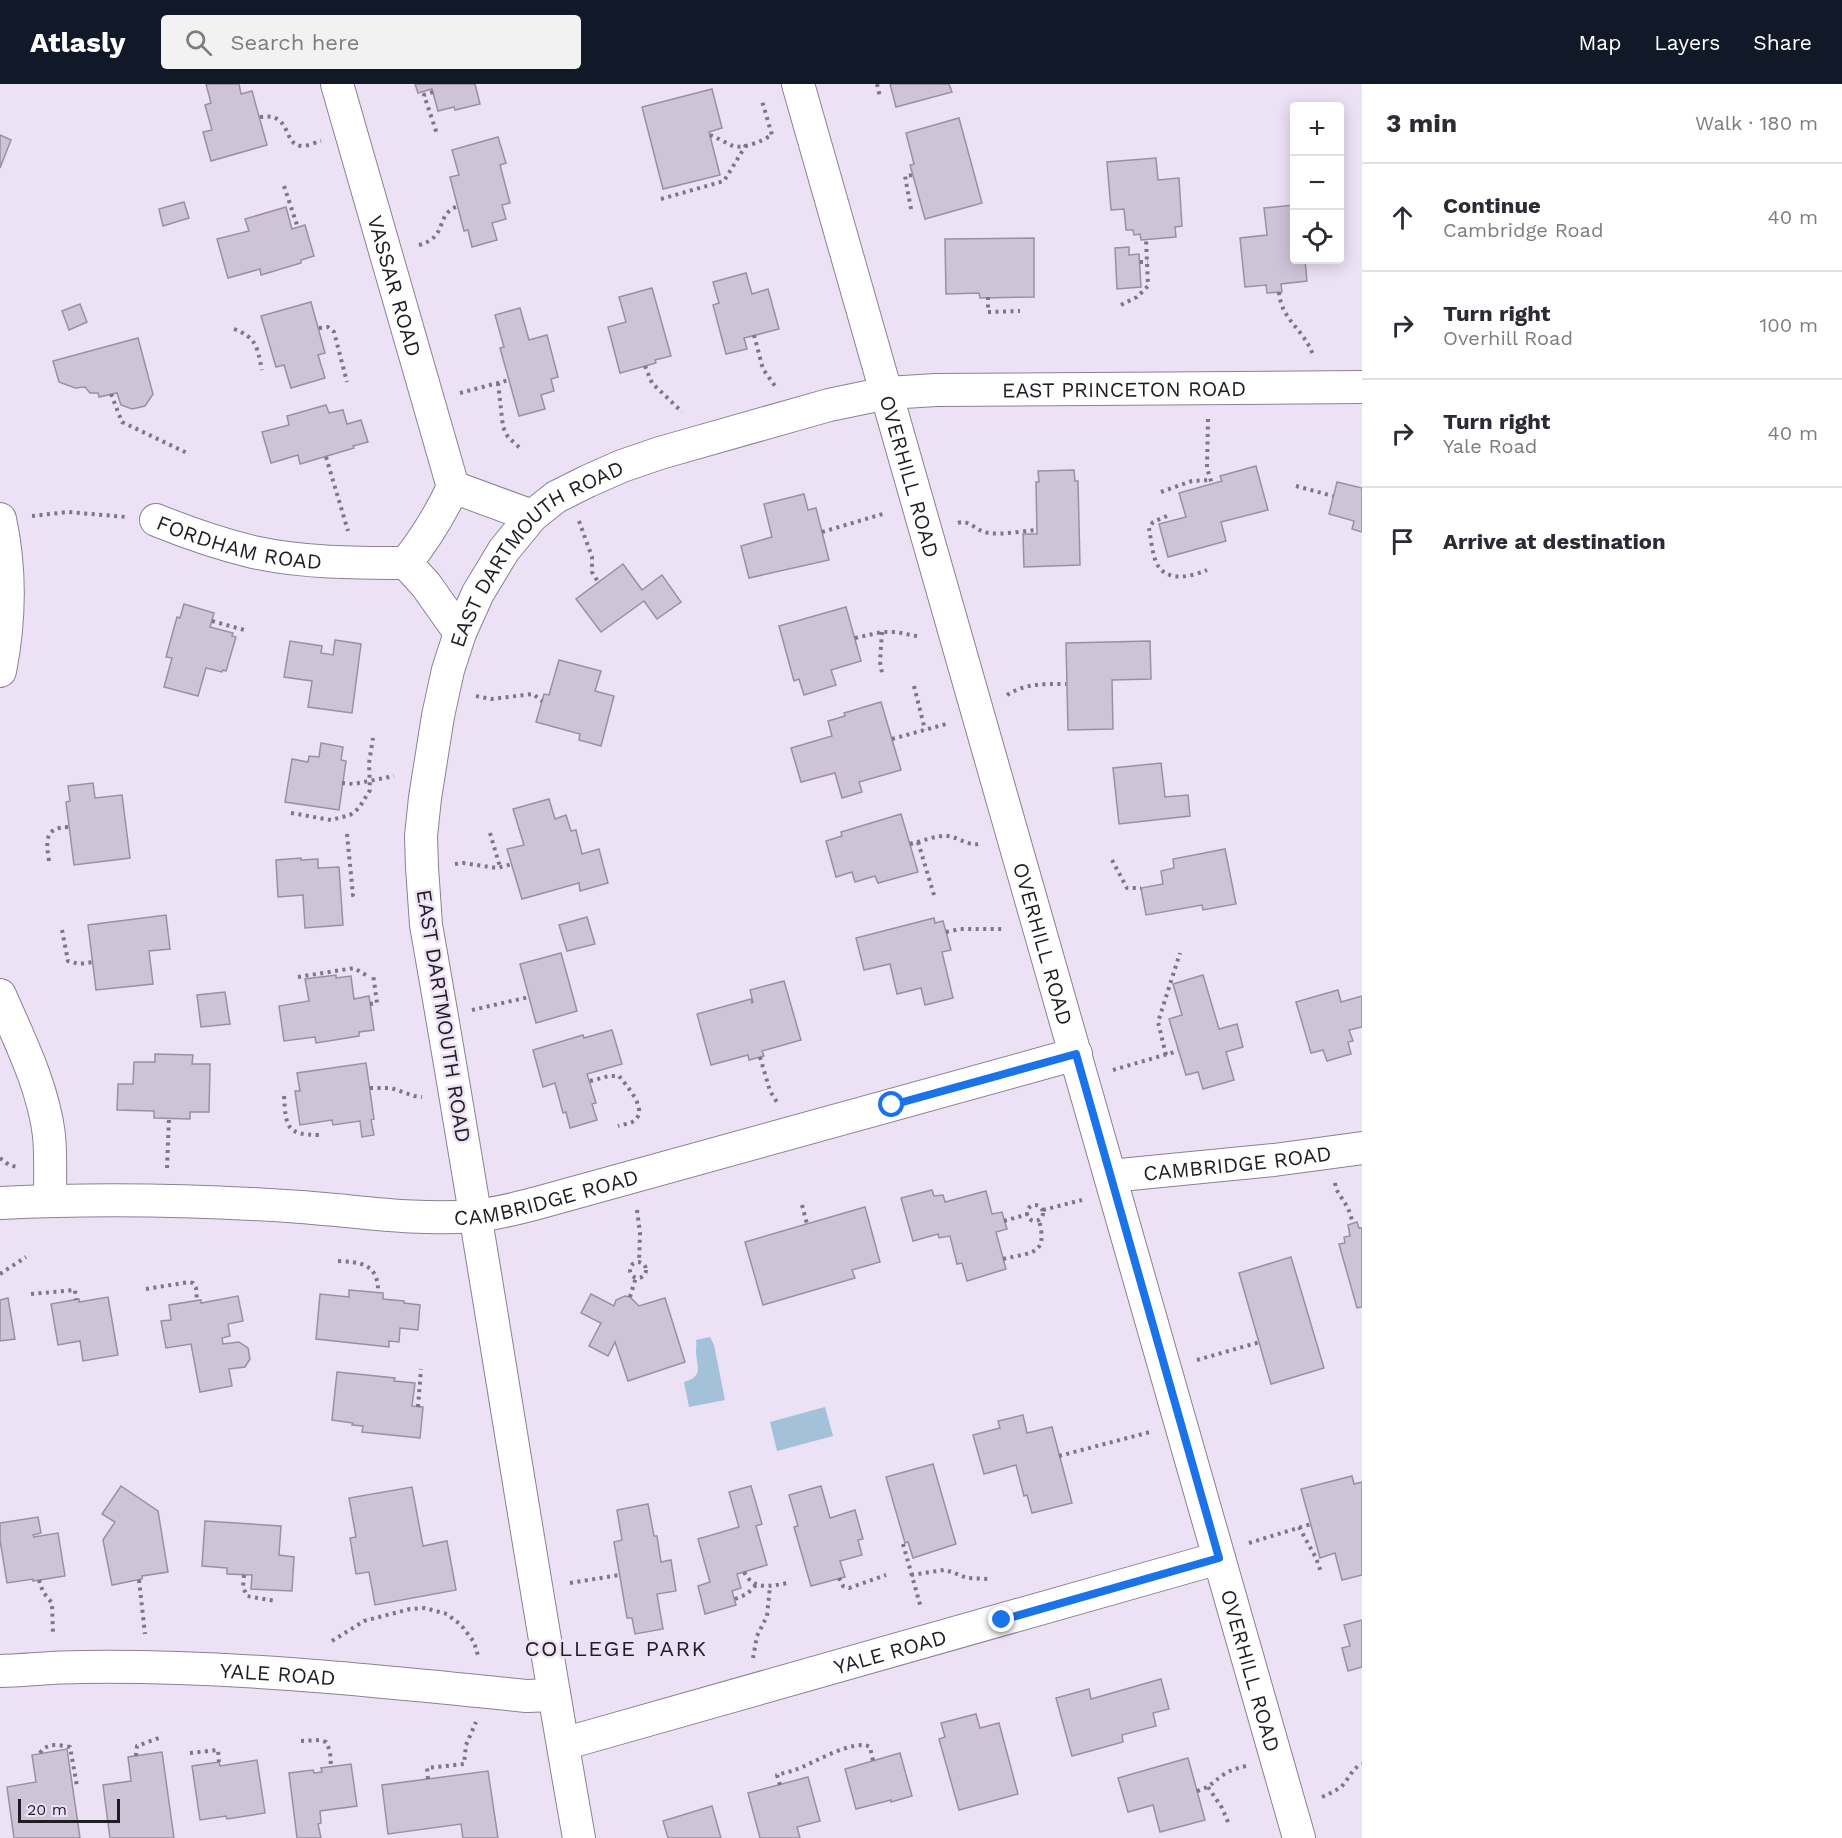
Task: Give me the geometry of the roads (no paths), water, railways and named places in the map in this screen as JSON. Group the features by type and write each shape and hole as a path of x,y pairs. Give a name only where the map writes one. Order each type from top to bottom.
{"street":[{"name":"VASSAR ROAD","path":"337,84 453,487"},
{"name":"OVERHILL ROAD","path":"798,84 1299,1838"},
{"name":"EAST PRINCETON ROAD","path":"887,393 936,390 1362,387"},
{"name":"EAST DARTMOUTH ROAD","path":"579,1838 477,1216 426,925 422,836 438,716 448,670 460,633 478,593 504,550 532,516 556,498 622,466 829,405 887,393"},
{"path":"460,633 426,585 406,563 442,512 453,487 532,516"},
{"path":"0,519 8,570 9,608 0,671"},
{"name":"FORDHAM ROAD","path":"156,520 184,532 254,552 291,558 406,563"},
{"path":"0,994 44,1110 49,1135 50,1200"},
{"name":"CAMBRIDGE ROAD","path":"0,1203 50,1200 165,1201 300,1207 448,1218 477,1216 511,1210 790,1133 1079,1066"},
{"name":"CAMBRIDGE ROAD","path":"1113,1184 1362,1148"},
{"name":"YALE ROAD","path":"562,1744 1219,1558"},
{"name":"YALE ROAD","path":"0,1671 80,1667 150,1667 338,1677 527,1696 554,1695"}],"water":[{"path":"710,1337 714,1345 725,1400 689,1407 684,1382 695,1377 698,1370 696,1340"},
{"path":"825,1407 833,1436 777,1451 770,1422"}],"district":[{"name":"COLLEGE PARK","path":"616,1648"}]}
